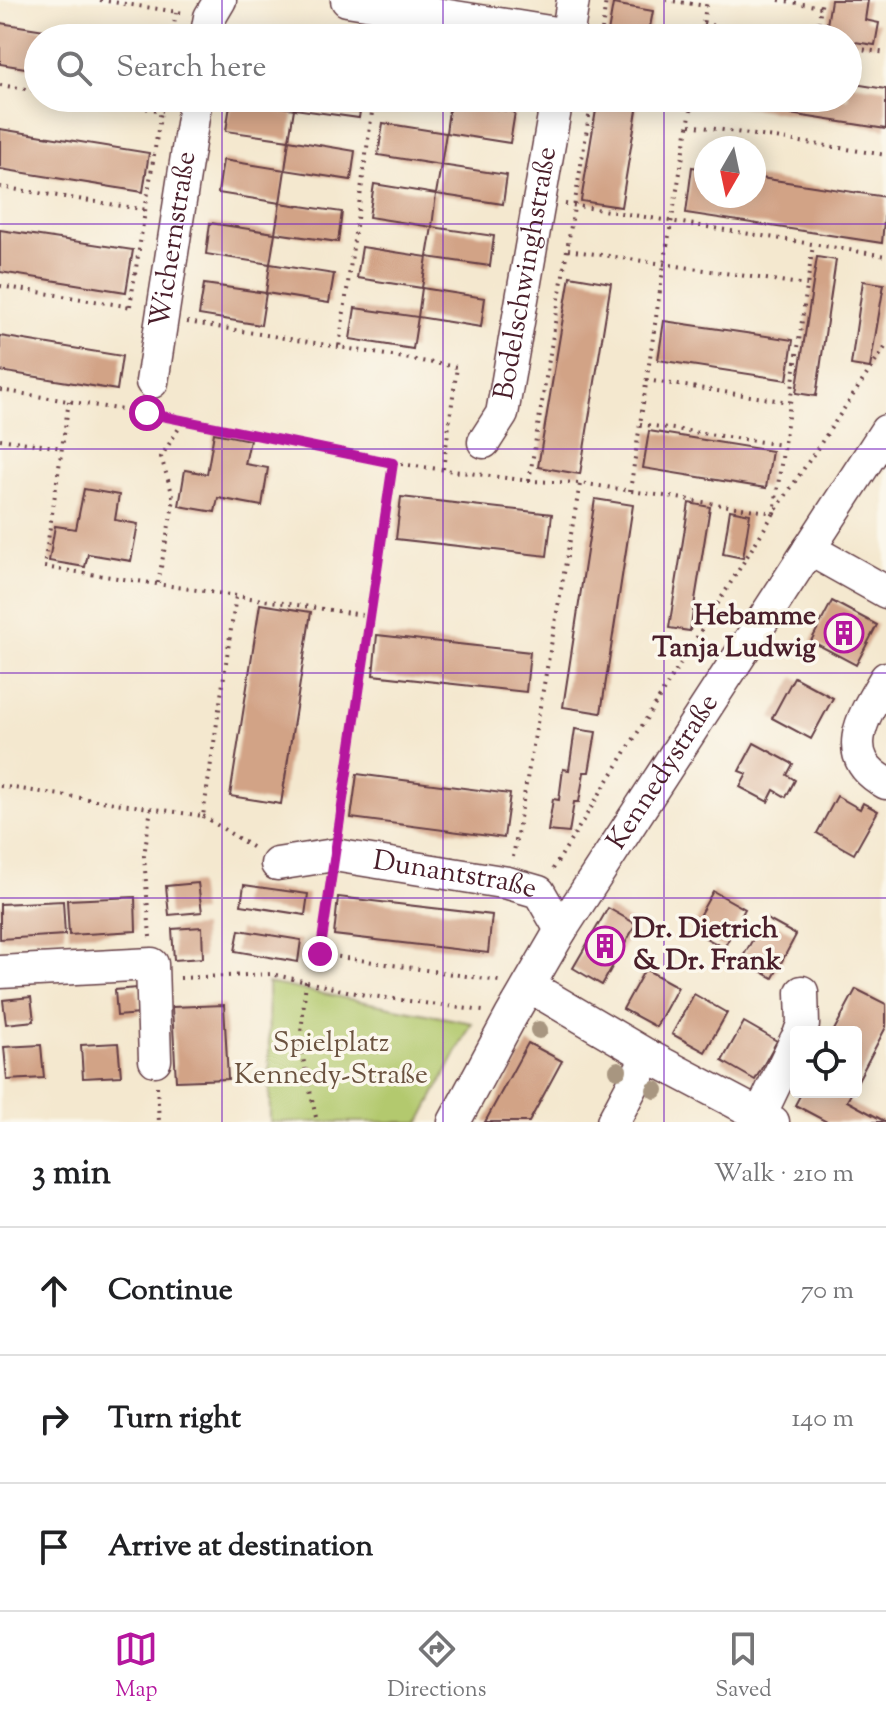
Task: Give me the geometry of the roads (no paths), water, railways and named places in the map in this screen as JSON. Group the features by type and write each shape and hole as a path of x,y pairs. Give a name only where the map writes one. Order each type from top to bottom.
{"street":[{"path":"347,0 494,24"},
{"path":"569,24 573,0"},
{"name":"Wichernstraße","path":"152,382 193,112"},
{"name":"Bodelschwinghstraße","path":"484,442 502,414 555,112"},
{"name":"Kennedystraße","path":"454,1122 561,930 886,431"},
{"path":"809,549 886,592"},
{"path":"886,678 863,722 857,742 857,752 868,771 886,783"},
{"name":"Dunantstraße","path":"277,864 334,855 508,883 539,892 561,930"},
{"path":"0,972 152,964 155,1060"},
{"path":"529,986 648,1056 766,1118 790,1056"},
{"path":"802,992 803,1026"},
{"path":"613,1122 648,1056"}],"place":[{"name":"Hebamme Tanja Ludwig","path":"844,633"},
{"name":"Dr. Dietrich & Dr. Frank","path":"605,946"}],"park label":[{"name":"Spielplatz Kennedy-Straße","path":"331,1060"}]}
